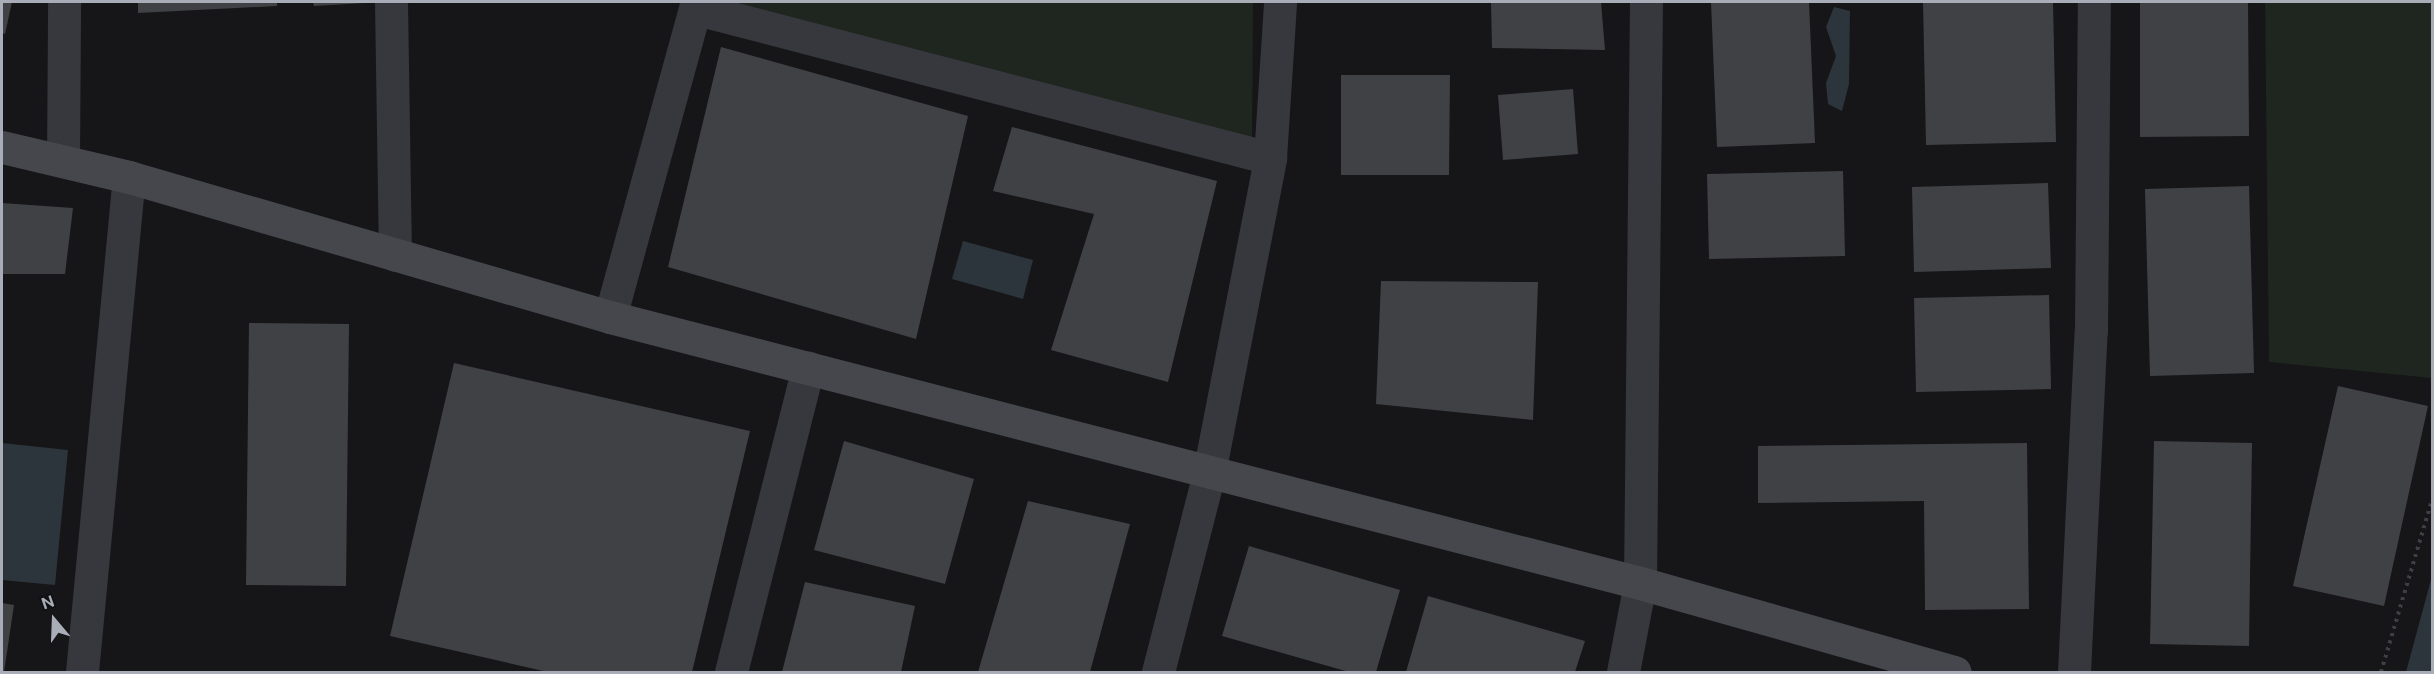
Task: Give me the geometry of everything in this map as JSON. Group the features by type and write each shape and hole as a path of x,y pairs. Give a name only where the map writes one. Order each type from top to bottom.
{"street":[{"path":"63,161 64,2"},
{"path":"391,2 395,255"},
{"path":"1158,672 1209,473 1270,158 1280,2"},
{"path":"1623,672 1640,583 1646,2"},
{"path":"2074,672 2091,330 2094,2"},
{"path":"610,318 697,5 1270,158"},
{"path":"2,147 129,177 610,318 1640,583 1955,672"},
{"path":"81,672 129,177"},
{"path":"731,672 808,368"}],"path":[{"path":"2381,672 2433,500"}],"shaded area":[{"path":"709,2 1253,2 1252,145"},
{"path":"2265,2 2432,2 2432,378 2269,362"},
{"path":"1834,7 1850,11 1849,84 1842,111 1828,104 1826,83 1836,56 1826,27"},
{"path":"963,241 1033,260 1023,299 952,279"},
{"path":"2,443 68,450 55,585 2,580"},
{"path":"2432,576 2432,672 2406,672"}],"building":[{"path":"2,2 12,2 5,34 2,33"},
{"path":"138,2 277,2 277,6 138,13"},
{"path":"313,2 365,2 365,3 314,6"},
{"path":"1491,2 1601,2 1605,50 1492,48"},
{"path":"1711,2 1809,2 1815,143 1717,147"},
{"path":"1923,2 2053,2 2056,142 1926,145"},
{"path":"2140,2 2248,2 2249,136 2140,137"},
{"path":"721,47 968,116 916,339 668,267"},
{"path":"1341,75 1450,75 1449,175 1341,175"},
{"path":"1573,89 1578,154 1503,160 1498,95"},
{"path":"1012,127 1217,181 1168,382 1051,350 1094,214 993,191"},
{"path":"1843,171 1845,256 1709,259 1707,174"},
{"path":"2048,183 2051,268 1914,272 1912,187"},
{"path":"2249,186 2254,373 2150,376 2145,189"},
{"path":"2,203 73,208 65,274 2,274"},
{"path":"1381,281 1538,282 1533,420 1376,404"},
{"path":"2049,295 2051,389 1916,392 1914,298"},
{"path":"249,323 349,324 346,586 246,585"},
{"path":"454,363 750,431 692,672 548,672 390,636"},
{"path":"2338,386 2428,406 2384,606 2293,586"},
{"path":"844,441 974,479 945,584 814,550"},
{"path":"2154,441 2252,443 2249,646 2150,644"},
{"path":"2027,443 2029,609 1925,610 1924,501 1758,503 1758,446"},
{"path":"1028,501 1130,524 1090,672 978,672"},
{"path":"1249,546 1400,590 1376,672 1349,672 1222,636"},
{"path":"805,582 915,606 901,672 782,672"},
{"path":"1428,596 1585,641 1575,672 1406,672"},
{"path":"2,603 14,605 4,672 2,672"}]}
